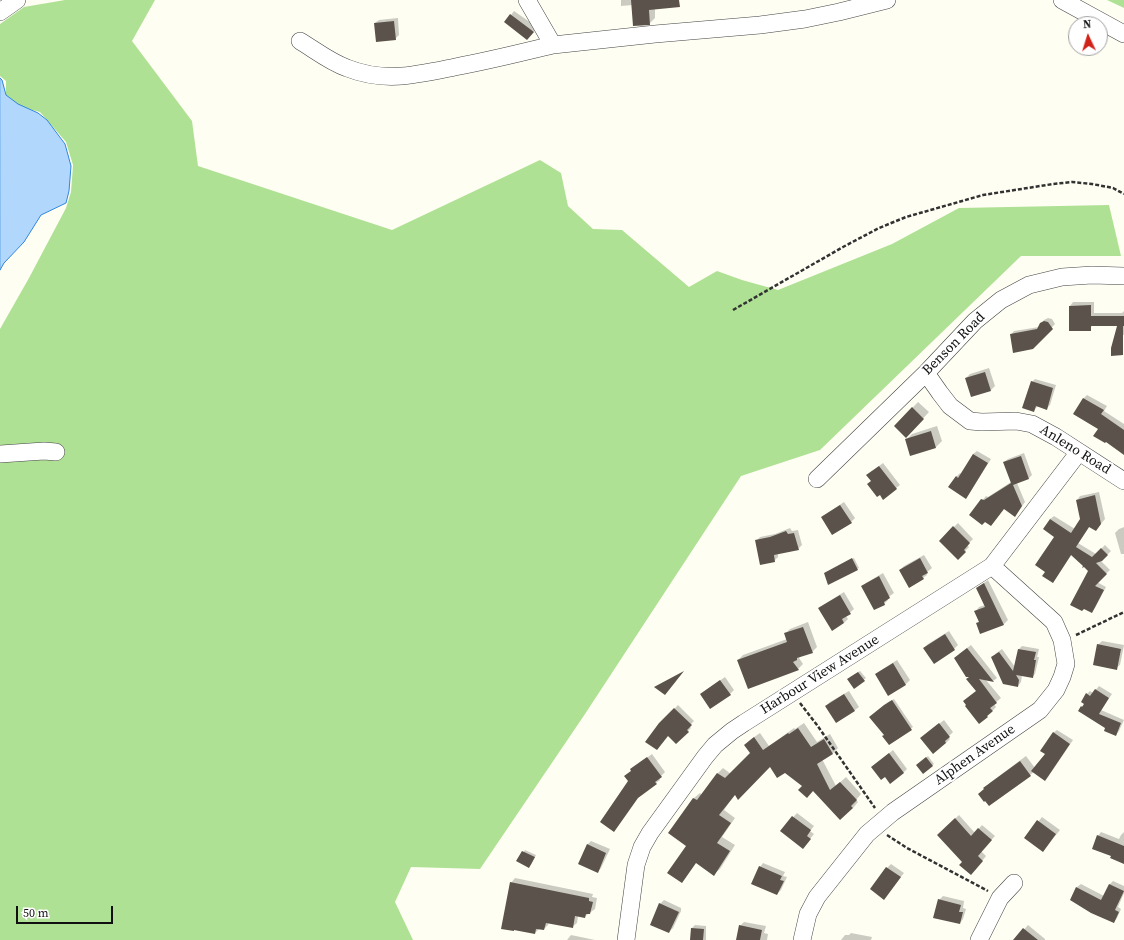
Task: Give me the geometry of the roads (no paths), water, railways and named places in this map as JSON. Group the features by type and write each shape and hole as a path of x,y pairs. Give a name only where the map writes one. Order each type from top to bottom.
{"street":[{"path":"0,12 17,0"},
{"path":"528,0 553,45"},
{"path":"300,40 333,62 347,69 380,77 409,76 475,64 553,45 806,19 839,12 867,2 886,0"},
{"path":"1062,0 1124,34"},
{"name":"Benson Road","path":"817,479 926,373 975,321 1000,300 1029,285 1062,277 1092,274 1124,276"},
{"name":"Anleno Road","path":"926,373 950,406 970,421 1016,421 1032,424 1056,437 1124,481"},
{"path":"0,454 39,451 56,452"},
{"name":"Harbour View Avenue","path":"626,940 636,865 642,847 650,833 715,745 732,731 992,566 1079,452"},
{"name":"Alphen Avenue","path":"802,940 808,914 817,897 867,834 899,808 1040,710 1056,690 1066,664 1062,640 1054,622 992,566"},
{"path":"979,940 1000,898 1014,883"}],"water":[{"path":"0,78 2,80 6,95 18,104 38,113 47,120 65,144 71,166 69,191 66,203 41,215 24,242 4,263 0,270"}]}
